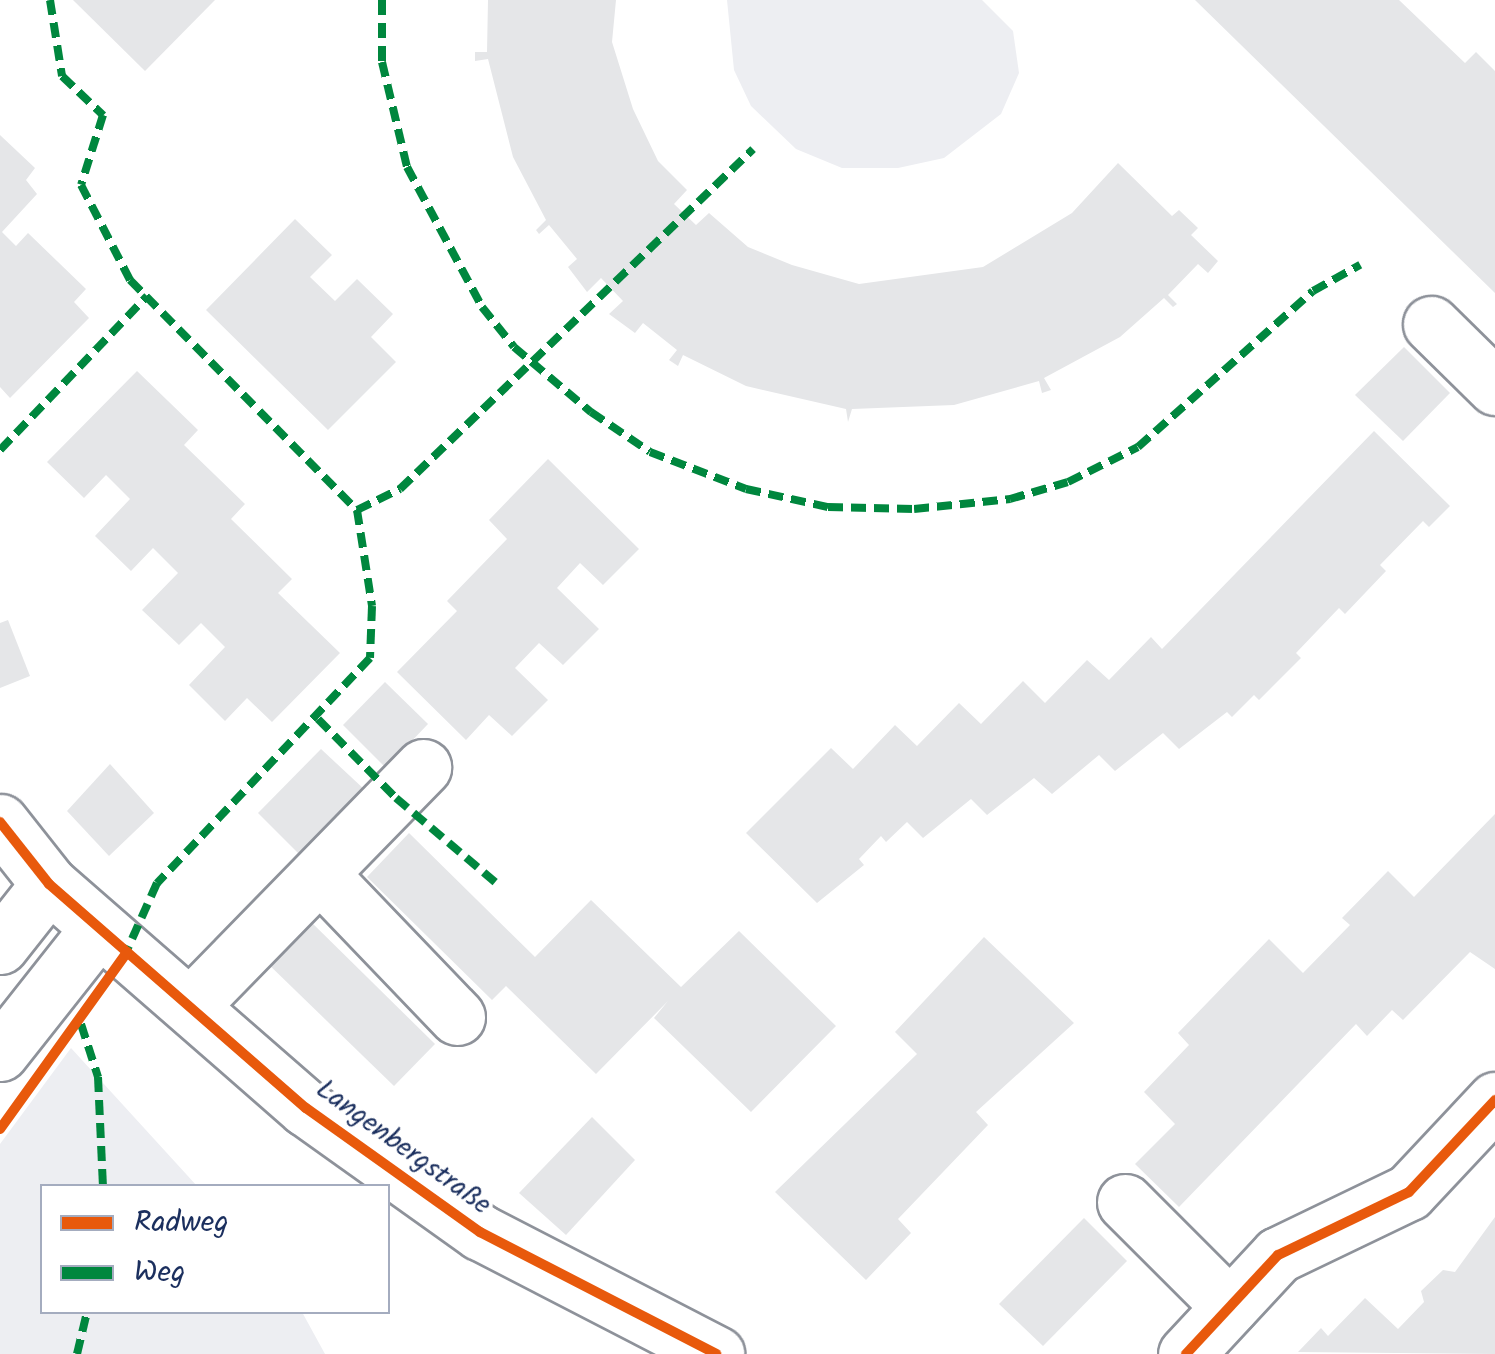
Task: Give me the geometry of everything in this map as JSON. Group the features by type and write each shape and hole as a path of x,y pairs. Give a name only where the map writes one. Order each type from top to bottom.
{"street":[{"path":"1430,324 1495,387"},
{"path":"190,1006 424,767"},
{"name":"Langenbergstraße","path":"0,822 49,884 306,1108 480,1232 716,1354"},
{"path":"320,874 458,1016"},
{"path":"0,946 49,884"},
{"path":"0,1052 98,929"},
{"path":"1186,1354 1278,1255 1408,1192 1495,1100"},
{"path":"1124,1202 1230,1307"}],"shaded area":[{"path":"727,0 982,0 1013,31 1019,73 1001,114 944,158 898,168 842,168 796,149 751,106 734,70"},
{"path":"71,1048 195,1184 40,1184 40,1314 303,1314 325,1354 0,1354 0,1144"}],"building":[{"path":"73,0 215,0 145,71"},
{"path":"488,0 616,0 612,42 633,109 658,161 687,190 674,204 696,225 709,213 748,247 792,265 859,284 983,267 1072,213 1118,163 1172,216 1179,210 1198,228 1191,235 1218,261 1208,273 1198,264 1168,295 1177,304 1173,307 1164,298 1120,337 1044,378 1051,390 1042,393 1039,381 954,405 852,409 848,422 846,409 746,386 683,355 678,366 669,360 677,350 643,323 635,333 609,314 623,301 601,278 587,292 568,267 577,259 549,225 539,234 536,230 546,220 513,157 488,59 475,61 475,52 487,52"},
{"path":"1195,0 1399,0 1465,63 1476,52 1495,71 1495,293"},
{"path":"0,135 35,168 26,180 37,194 2,232 16,246 28,233 86,289 74,302 89,318 10,398 0,387"},
{"path":"295,219 332,255 310,277 335,301 357,279 393,314 371,337 396,362 328,430 206,310"},
{"path":"1404,347 1450,393 1403,441 1355,395"},
{"path":"137,371 198,430 184,445 245,504 231,519 292,579 278,593 340,653 272,722 247,698 225,721 189,685 225,647 201,623 179,645 142,610 178,573 153,548 131,571 95,536 130,499 106,475 84,498 47,462"},
{"path":"1374,431 1450,506 1429,527 1423,521 1380,565 1386,571 1345,614 1339,608 1296,653 1301,658 1259,700 1254,695 1232,717 1227,712 1179,749 1163,733 1115,771 1099,755 1052,794 1034,778 987,815 971,799 923,838 907,822 886,842 881,836 859,859 864,865 817,903 746,833 831,748 853,769 895,725 917,746 959,703 981,724 1023,681 1045,703 1087,660 1109,680 1151,637 1162,649"},
{"path":"548,459 639,549 603,585 580,563 557,588 599,629 563,665 539,643 515,668 548,700 512,736 489,715 466,740 397,672 457,611 447,601 507,539 489,520"},
{"path":"8,620 30,676 0,688 0,623"},
{"path":"385,682 428,724 386,768 343,725"},
{"path":"321,749 365,790 301,856 258,813"},
{"path":"110,764 154,813 109,856 67,811"},
{"path":"1495,814 1495,969 1470,952 1403,1020 1392,1010 1367,1036 1356,1024 1179,1207 1135,1164 1175,1124 1144,1092 1189,1045 1178,1033 1269,939 1303,973 1350,925 1342,918 1388,871 1414,897"},
{"path":"409,833 535,957 591,900 681,987 739,931 836,1026 751,1112 654,1018 668,1001 596,1074 506,986 492,1000 367,877"},
{"path":"305,916 435,1044 394,1086 263,959"},
{"path":"984,937 1074,1023 976,1112 988,1125 898,1219 911,1233 866,1280 775,1192 917,1054 895,1032"},
{"path":"592,1117 635,1160 566,1235 519,1193"},
{"path":"1495,1217 1495,1354 1298,1352 1321,1328 1328,1336 1365,1298 1398,1329 1424,1302 1421,1291 1443,1270 1455,1272"},
{"path":"1084,1218 1127,1261 1043,1346 999,1304"}],"marked path":[{"path":"50,0 62,76 103,115 81,185 130,280 357,510 372,606 370,658 157,883 123,959"},
{"path":"382,0 382,62 407,167 482,307 514,347 591,412 650,452 746,489 828,507 914,509 1010,499 1068,482 1138,447 1313,291 1360,265"},
{"path":"357,510 400,489 753,149"},
{"path":"0,450 147,296"},
{"path":"318,719 396,798 495,882"},
{"path":"81,1024 98,1077 103,1184"},
{"path":"77,1354 87,1314"}],"cycle path":[{"path":"0,822 49,884 306,1108 480,1232 716,1354"},
{"path":"0,1129 127,952"},
{"path":"1186,1354 1278,1255 1409,1192 1495,1100"}]}
